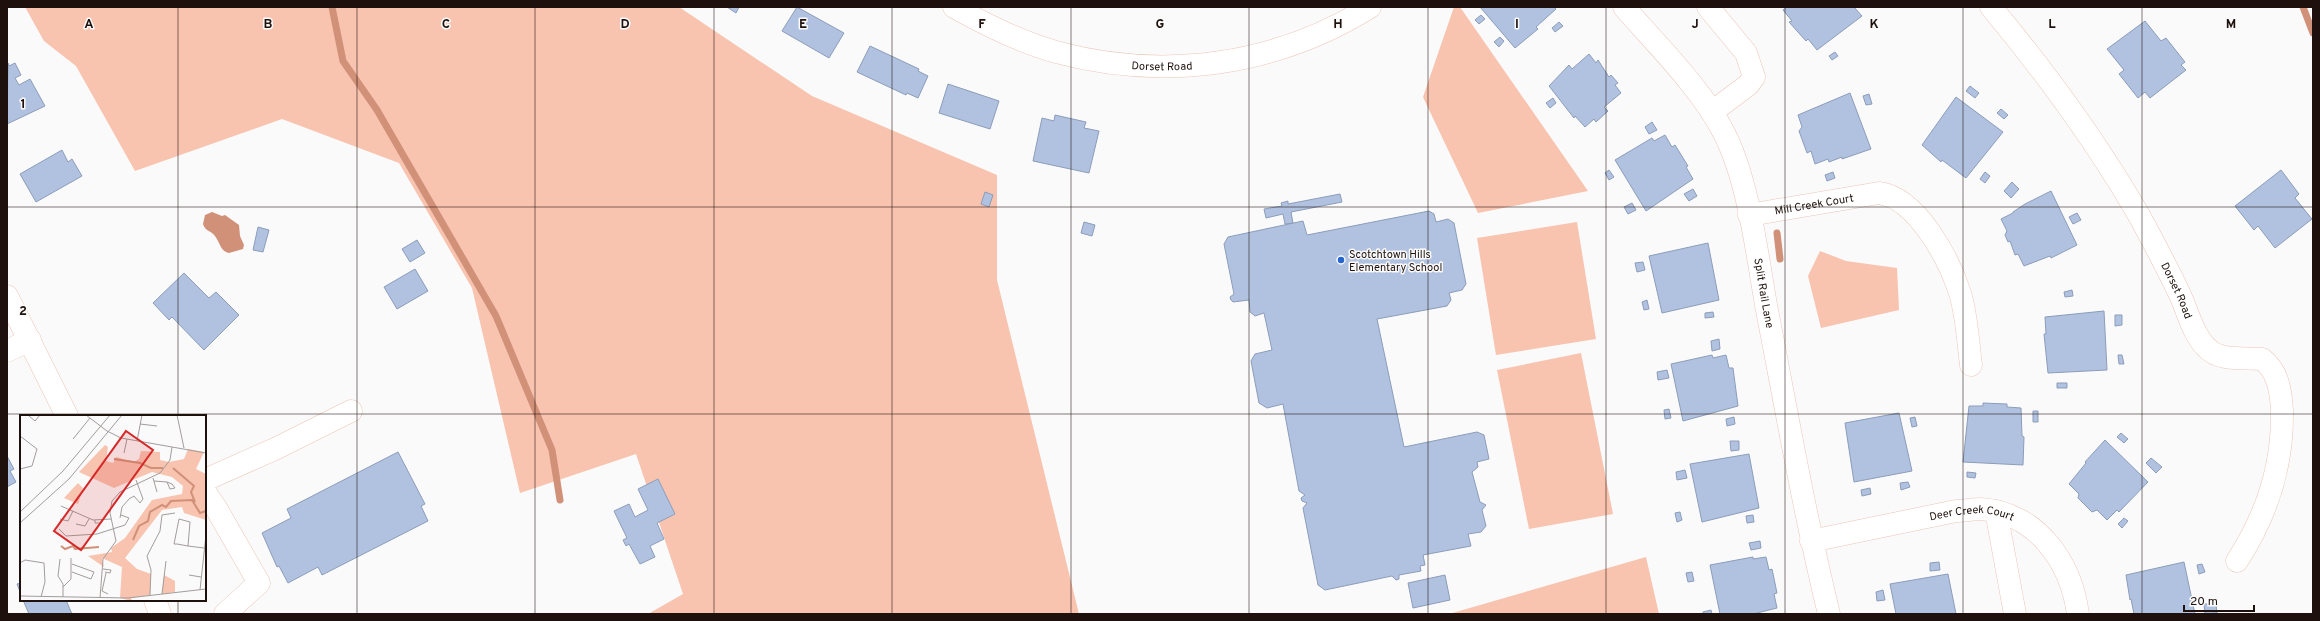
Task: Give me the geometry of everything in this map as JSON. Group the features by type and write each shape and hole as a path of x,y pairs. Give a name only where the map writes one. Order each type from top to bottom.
{"street":[{"name":"Dorset Road","path":"954,7 1008,35 1055,52 1086,59 1142,65 1192,66 1228,63 1269,53 1316,36 1370,7"},
{"name":"Split Rail Lane","path":"1624,7 1712,112 1729,142 1749,215 1811,541 1829,614"},
{"path":"1708,7 1746,53 1754,77 1748,85 1712,112"},
{"name":"Dorset Road","path":"1991,7 2047,78 2107,164 2141,220 2168,269 2202,342 2214,354 2227,357 2262,359 2272,368 2281,399 2282,442 2277,466 2260,521 2237,561"},
{"name":"Mill Creek Court","path":"1749,215 1879,193 1889,194 1899,199 1922,223 1940,248 1960,292 1971,365"},
{"path":"7,296 67,415"},
{"path":"7,351 30,340"},
{"path":"206,480 277,448 351,411"},
{"path":"206,493 216,508 258,583 225,614"},
{"name":"Deer Creek Court","path":"1811,541 1956,512 1979,509 1996,511 2012,516 2040,534 2051,547 2071,581 2078,614"},
{"path":"1996,511 2015,614"},
{"path":"155,601 160,614"}],"shaded area":[{"path":"25,7 679,7 812,96 997,175 997,280 1079,614 648,614 683,594 636,454 520,493 472,288 399,163 282,119 135,171 76,66 44,41"},
{"path":"1454,7 1460,7 1588,191 1478,213 1423,97"},
{"path":"212,212 222,216 225,215 239,225 240,236 244,245 243,249 229,253 223,250 217,238 206,229 203,224 205,215"},
{"path":"1577,222 1596,339 1496,355 1477,238"},
{"path":"1820,251 1846,261 1897,268 1899,310 1821,328 1808,276"},
{"path":"1581,353 1613,514 1529,529 1497,370"},
{"path":"1646,557 1659,614 1449,614"}],"building":[{"path":"727,7 739,7 736,13"},
{"path":"797,7 844,33 829,58 782,31"},
{"path":"1480,7 1554,7 1556,9 1536,27 1538,29 1515,48"},
{"path":"1787,7 1854,7 1862,16 1817,50 1808,39 1806,41 1789,22 1792,21 1783,10"},
{"path":"1481,15 1485,19 1479,24 1475,20"},
{"path":"2145,21 2161,41 2166,38 2185,62 2181,65 2186,70 2150,98 2145,92 2138,98 2119,74 2124,70 2107,49"},
{"path":"1559,22 1563,26 1555,32 1552,28"},
{"path":"1500,37 1504,41 1499,47 1494,42"},
{"path":"870,46 919,69 918,71 928,76 918,98 907,93 906,95 857,72"},
{"path":"1835,52 1838,56 1832,60 1829,56"},
{"path":"1589,54 1596,63 1598,60 1609,77 1611,75 1618,83 1615,85 1621,93 1604,107 1608,111 1596,122 1594,119 1585,127 1575,116 1574,118 1549,86 1569,65 1572,69"},
{"path":"8,63 9,66 15,63 21,75 15,78 19,85 30,79 45,106 7,124"},
{"path":"948,84 999,101 990,129 939,113"},
{"path":"1970,86 1979,93 1975,98 1966,91"},
{"path":"1850,93 1871,149 1842,159 1842,157 1829,162 1828,159 1815,164 1811,151 1807,153 1799,131 1802,127 1798,115"},
{"path":"1869,94 1872,104 1866,105 1863,96"},
{"path":"1956,97 2003,132 1966,178 1942,160 1941,162 1922,145"},
{"path":"1553,98 1556,103 1550,108 1546,103"},
{"path":"2001,109 2008,115 2004,119 1997,113"},
{"path":"1055,115 1086,122 1084,128 1099,131 1089,173 1033,161 1042,118 1054,121"},
{"path":"1652,122 1657,130 1649,134 1645,127"},
{"path":"1665,135 1672,147 1675,145 1688,166 1686,167 1693,179 1646,211 1615,160 1652,138 1654,141"},
{"path":"62,150 68,162 72,159 82,176 36,202 20,174"},
{"path":"1609,170 1614,177 1609,180 1605,173"},
{"path":"2281,170 2299,194 2295,198 2312,219 2275,248 2258,226 2254,230 2235,206"},
{"path":"1833,172 1835,178 1827,181 1825,175"},
{"path":"1985,172 1990,176 1985,183 1980,179"},
{"path":"2012,182 2019,189 2011,198 2004,191"},
{"path":"1693,189 1697,196 1689,201 1684,194"},
{"path":"2051,191 2077,245 2051,258 2050,256 2024,266 2018,254 2015,255 2010,241 2008,242 2005,235 2007,231 2001,219 2013,213 2025,204"},
{"path":"985,192 993,195 989,207 981,204"},
{"path":"1340,194 1342,202 1291,212 1293,223 1285,224 1283,214 1266,218 1264,209 1282,206 1281,203 1288,201 1288,204"},
{"path":"1632,203 1636,210 1628,214 1624,207"},
{"path":"1429,211 1434,214 1436,222 1448,219 1454,223 1466,284 1462,290 1449,293 1451,300 1447,306 1377,319 1404,447 1477,432 1484,435 1489,459 1477,462 1478,467 1472,472 1480,502 1486,505 1482,510 1486,526 1481,532 1468,534 1471,546 1423,555 1425,565 1420,566 1421,571 1399,575 1399,579 1396,580 1392,576 1325,590 1318,585 1303,508 1307,503 1302,501 1301,498 1305,495 1299,491 1283,404 1267,408 1259,403 1251,361 1255,354 1272,350 1264,313 1255,316 1250,312 1249,300 1233,302 1231,300 1230,297 1234,294 1224,244 1228,237 1303,221 1307,235"},
{"path":"2077,213 2081,220 2073,224 2069,217"},
{"path":"1084,222 1095,225 1092,236 1081,233"},
{"path":"258,227 269,230 263,252 253,250"},
{"path":"417,240 425,253 410,262 402,249"},
{"path":"1708,243 1719,300 1662,313 1649,256"},
{"path":"1643,262 1645,270 1637,272 1635,263"},
{"path":"415,269 428,291 397,309 384,287"},
{"path":"184,273 209,298 216,292 239,315 204,350 172,317 169,320 153,303"},
{"path":"2072,290 2073,296 2065,297 2064,292"},
{"path":"1647,300 1649,309 1644,310 1642,302"},
{"path":"2104,311 2107,370 2048,373 2044,334 2046,334 2045,317"},
{"path":"1713,312 1714,317 1705,318 1705,313"},
{"path":"2115,315 2122,315 2122,325 2115,326"},
{"path":"1719,339 1720,349 1712,351 1711,341"},
{"path":"1712,355 1713,358 1726,355 1729,368 1733,368 1738,406 1683,421 1671,364"},
{"path":"2118,355 2122,355 2124,364 2119,364"},
{"path":"1667,370 1669,378 1658,380 1657,372"},
{"path":"2057,383 2067,383 2067,388 2057,388"},
{"path":"1983,403 2007,404 2007,407 2021,408 2022,436 2024,437 2023,465 1963,462 1969,406 1983,406"},
{"path":"1669,409 1671,418 1665,419 1664,410"},
{"path":"2033,411 2038,411 2038,422 2033,422"},
{"path":"1899,413 1912,471 1854,482 1845,423"},
{"path":"1734,417 1735,424 1727,426 1726,419"},
{"path":"1915,417 1917,426 1912,427 1910,418"},
{"path":"2121,433 2128,439 2124,443 2117,437"},
{"path":"2105,440 2148,482 2119,512 2117,510 2107,520 2097,510 2092,512 2078,498 2079,494 2069,484 2086,463 2085,462"},
{"path":"1730,441 1739,441 1739,450 1731,451"},
{"path":"398,452 425,504 421,506 428,521 322,575 318,567 288,583 279,566 277,567 262,533 291,518 287,509"},
{"path":"1749,454 1759,508 1702,522 1690,464"},
{"path":"7,456 14,469 10,471 16,482 7,487"},
{"path":"2151,458 2162,467 2156,473 2146,463"},
{"path":"1685,470 1687,478 1677,480 1676,472"},
{"path":"1967,472 1976,473 1975,478 1967,477"},
{"path":"658,479 675,514 657,523 664,539 650,546 655,557 640,564 629,544 626,546 623,540 627,538 614,511 629,504 635,517 648,510 638,489"},
{"path":"1908,482 1910,487 1901,490 1900,483"},
{"path":"1870,488 1871,494 1862,496 1861,490"},
{"path":"1680,512 1682,520 1677,522 1675,513"},
{"path":"1753,515 1754,522 1747,523 1746,516"},
{"path":"2124,518 2128,521 2122,528 2118,524"},
{"path":"1760,541 1761,548 1751,550 1749,543"},
{"path":"1753,557 1753,559 1766,557 1769,570 1772,569 1777,593 1774,594 1777,608 1753,614 1720,614 1710,565"},
{"path":"1939,562 1940,570 1930,571 1930,563"},
{"path":"2184,562 2195,614 2134,614 2126,575"},
{"path":"2202,564 2205,572 2199,574 2197,565"},
{"path":"1692,572 1694,581 1688,582 1686,573"},
{"path":"1948,574 1956,614 1896,614 1890,584"},
{"path":"1445,575 1450,600 1413,608 1408,583"},
{"path":"20,583 20,592 17,584"},
{"path":"1883,590 1885,600 1877,601 1876,592"},
{"path":"23,601 66,601 72,614 29,614"},
{"path":"2204,604 2216,604 2217,613 2205,614"},
{"path":"1711,610 1712,614 1703,614 1703,612"}],"waterway":[{"path":"332,7 343,61 377,110 496,316 552,450 560,500"},
{"path":"2303,7 2313,33"},
{"path":"1777,233 1780,259"}],"place":[{"name":"Scotchtown Hills Elementary School","path":"1341,260"}]}
